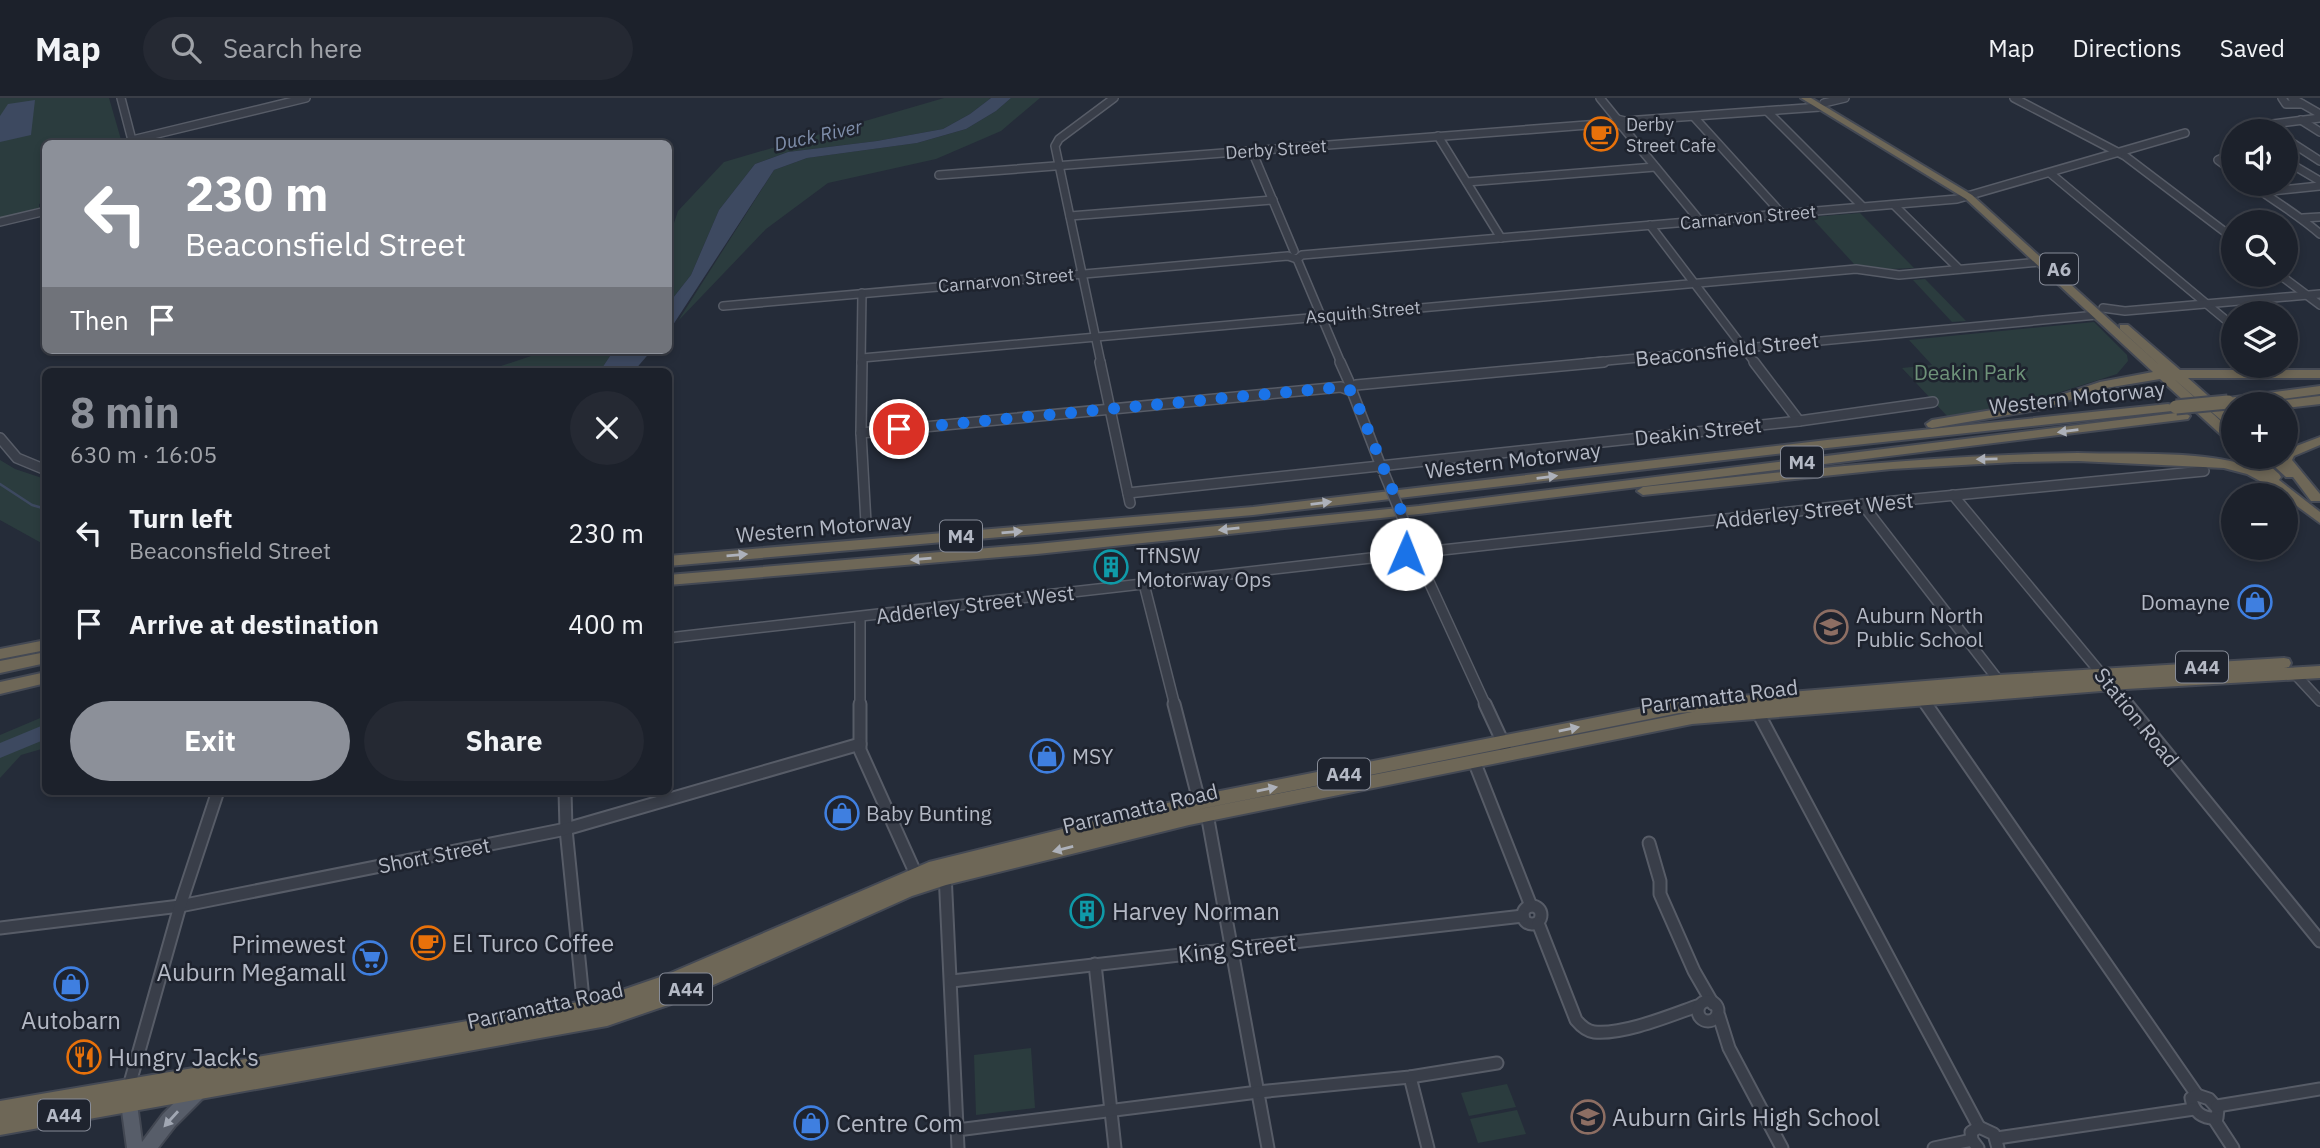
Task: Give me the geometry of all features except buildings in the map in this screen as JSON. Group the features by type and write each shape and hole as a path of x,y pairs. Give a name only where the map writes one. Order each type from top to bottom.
{"highway":[{"name":"A6","path":"1805,98 1820,103 1972,196 2138,346 2177,374 2221,413"},
{"name":"A6","path":"1972,196 2039,262 2100,311"},
{"name":"A6","path":"2138,346 2162,375 2221,428"},
{"path":"2123,380 2136,366 2138,346 2211,375"},
{"path":"1827,444 1880,432 2042,405 2123,380 2177,374 2320,374"},
{"name":"Western Motorway","path":"2298,394 2320,390"},
{"path":"2298,403 2320,400"},
{"name":"Western Motorway","path":"672,580 1037,549 1419,510 2221,407"},
{"name":"Western Motorway","path":"672,561 1253,511 1827,444 2180,412"},
{"path":"2298,446 2320,439"},
{"path":"2318,500 2286,460 2290,453 2320,439"},
{"name":"M4","path":"1419,510 1496,506 1952,459 2053,457 2255,473 2320,518"},
{"name":"M4","path":"2205,467 2221,464"},
{"path":"2269,469 2320,518"},
{"path":"2283,469 2318,500"},
{"path":"0,654 42,646"},
{"path":"0,667 42,658"},
{"name":"Parramatta Road","path":"1755,707 1923,699 2106,679 2320,662"},
{"path":"0,679 42,670"},
{"name":"Parramatta Road","path":"0,1126 128,1097 615,1002 918,880 944,872 1203,808 1505,748 1755,707 1999,681 2320,672"},
{"path":"0,688 42,678"},
{"name":"Parramatta Road","path":"1203,808 1474,761 1505,748"},
{"name":"Parramatta Road","path":"0,1110 197,1092 607,1018 665,999 918,880"}],"main road":[{"path":"148,1148 169,1120 197,1092"},
{"path":"128,1097 135,1148"}],"street":[{"path":"121,98 132,140"},
{"path":"141,140 306,98"},
{"path":"1111,409 1055,146 1059,139 1114,98"},
{"path":"1600,98 1700,220"},
{"name":"Derby Street","path":"939,175 1767,111 1845,98"},
{"path":"2014,98 2120,153 2221,230"},
{"path":"2282,98 2288,104 2302,104"},
{"path":"2292,98 2320,116"},
{"path":"1767,111 1863,207"},
{"path":"2300,120 2320,116"},
{"path":"1694,117 1782,214"},
{"path":"2300,120 2320,132"},
{"name":"Carnarvon Street","path":"723,306 1894,205 1972,196 2185,133"},
{"path":"1438,136 1501,238"},
{"path":"2298,147 2320,161"},
{"path":"1252,151 1410,536 1505,748"},
{"path":"1467,182 1655,167"},
{"path":"2298,170 2317,184 2320,192"},
{"path":"2050,173 2221,315"},
{"path":"2298,187 2317,184"},
{"path":"2267,196 2292,214 2303,218 2320,234"},
{"path":"1070,216 1273,201"},
{"path":"1894,205 1959,270"},
{"path":"0,222 42,212"},
{"path":"2303,218 2320,217"},
{"path":"1650,225 1799,421"},
{"name":"Asquith Street","path":"862,358 1864,269 1899,275 2039,262"},
{"path":"2296,287 2320,305"},
{"path":"862,293 861,433 866,523"},
{"name":"Beaconsfield Street","path":"861,433 2100,311 2125,312 2320,294"},
{"name":"Deakin Street","path":"1111,409 1129,498 1799,421 1933,402"},
{"path":"0,438 17,458 42,468"},
{"name":"Adderley Street West","path":"672,638 1406,554 1411,559 1419,553 2205,467"},
{"name":"Station Road","path":"1953,495 2320,941"},
{"path":"1863,505 1999,681"},
{"path":"1144,584 1203,808 1233,948 1268,1148"},
{"path":"860,618 862,758 918,880"},
{"path":"2293,672 2320,701"},
{"path":"1923,699 2197,1095"},
{"path":"1755,707 1979,1127"},
{"name":"Short Street","path":"0,928 180,906 566,829 860,744"},
{"path":"1474,761 1529,922 1538,922 1576,1020 1583,1028 1593,1032 1707,1011"},
{"path":"128,1097 180,906 217,795"},
{"path":"565,795 584,1009"},
{"path":"1648,843 1660,881 1660,894 1694,971 1707,1011 1782,1148"},
{"path":"944,872 952,981 958,1148"},
{"name":"King Street","path":"952,981 1527,911"},
{"path":"1095,964 1115,1148"},
{"path":"957,1130 1258,1092 1410,1077 1497,1063"},
{"path":"1410,1077 1428,1148"},
{"path":"2233,1148 2215,1112 2209,1098 2197,1095 2191,1098 2194,1109 2201,1116 2215,1112 2320,1089"},
{"path":"1759,1107 1760,1118 1774,1148"},
{"path":"1934,1148 1975,1144 1971,1132 1979,1127 1987,1129 1997,1143 2194,1109"}],"green space":[{"path":"0,98 109,98 121,140 42,140 42,203 39,208 0,218"},
{"path":"944,98 991,98 943,129 877,141 788,152 755,164 719,210 691,275 672,299 672,229 678,211 724,162"},
{"path":"1011,98 1040,98 1001,131 936,159 828,183 766,229 678,321 774,170 807,158 917,143 966,129 996,111"},
{"path":"1860,213 1914,268 1891,269 1854,264 1811,217"},
{"path":"1925,279 1966,321 1952,322 1913,280"},
{"name":"Deakin Park","path":"2094,322 2127,355 2128,361 2117,374 2045,397 1948,417 1902,368 1932,365 1909,340"},
{"path":"537,354 611,354 602,368 495,368"},
{"path":"0,460 15,469 42,478 42,543 0,520"},
{"path":"42,717 42,749 21,755 0,778 0,735"},
{"path":"1031,1048 1035,1108 976,1115 974,1055"},
{"path":"1507,1084 1516,1107 1469,1116 1461,1093"},
{"path":"1517,1110 1526,1134 1478,1143 1470,1119"}],"water":[{"name":"Duck River","path":"991,98 1011,98 996,111 966,129 917,143 807,158 774,170 672,326 672,299 691,275 719,210 755,164 788,152 877,141 943,129"},
{"path":"35,100 31,135 0,142 0,116 8,104"},
{"path":"611,354 649,354 637,368 602,368"}],"waterway":[{"path":"0,484 32,505 42,508"},
{"name":"Duck River","path":"0,751 42,733"}],"place":[{"name":"Derby Street Cafe","path":"1601,134"},
{"name":"TfNSW Motorway Ops","path":"1111,567"},
{"name":"Domayne","path":"2255,602"},
{"name":"Auburn North Public School","path":"1831,627"},
{"name":"MSY","path":"1047,756"},
{"name":"Baby Bunting","path":"842,813"},
{"name":"Harvey Norman","path":"1087,911"},
{"name":"El Turco Coffee","path":"428,943"},
{"name":"Primewest Auburn Megamall","path":"370,958"},
{"name":"Autobarn","path":"71,984"},
{"name":"Hungry Jack's","path":"84,1057"},
{"name":"Auburn Girls High School","path":"1588,1117"},
{"name":"Centre Com","path":"811,1123"}],"route":[{"path":"899,429 1341,387 1343,390 1352,391 1416,547 1408,549 1406,554"}]}
